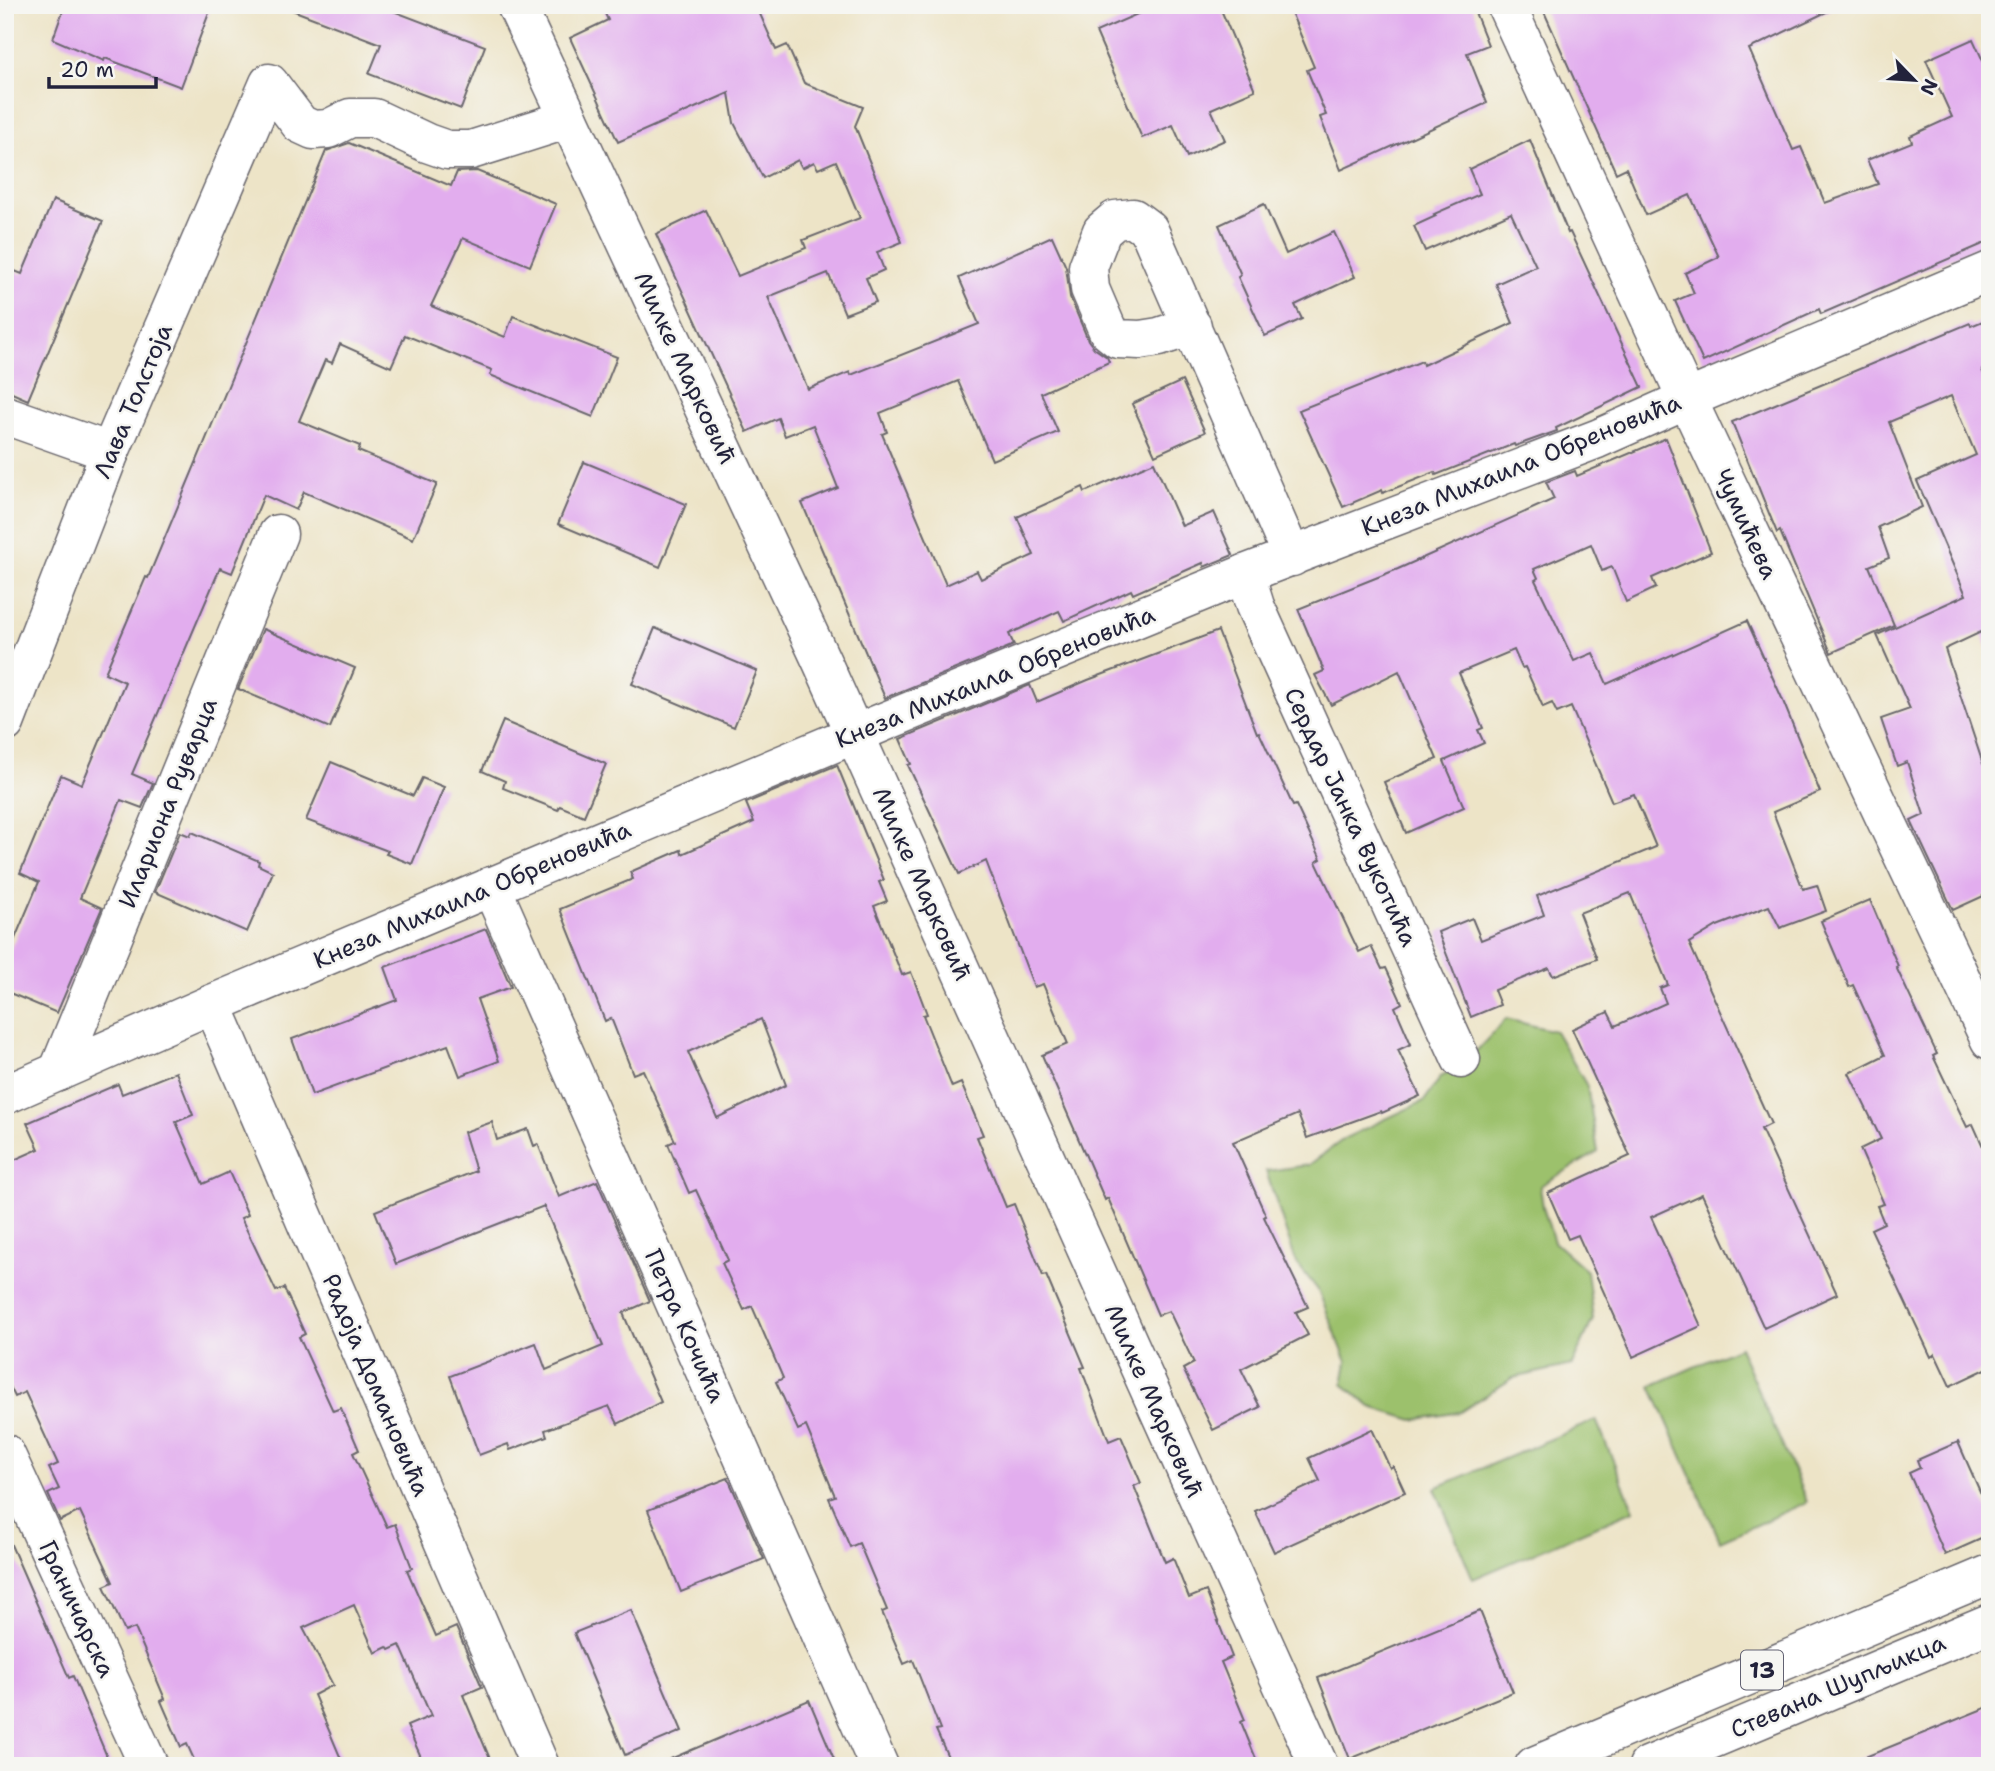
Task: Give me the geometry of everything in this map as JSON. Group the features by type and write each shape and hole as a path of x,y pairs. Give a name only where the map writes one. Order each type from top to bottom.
{"street":[{"name":"Милке Марковић","path":"516,5 855,735 1319,1766"},
{"name":"Чумићева","path":"1506,5 1687,399 1990,1040"},
{"name":"Лава Толстоја","path":"5,723 110,452 270,83 300,124 313,130 328,129 350,118 374,118 447,150 471,150 569,119"},
{"name":"Кнеза Михаила Обреновића","path":"5,1095 491,886 1245,574 1597,439 1990,271"},
{"path":"1192,326 1292,557"},
{"path":"5,415 110,452"},
{"name":"Илариона Руварца","path":"58,1072 278,534"},
{"name":"Сердар Јанка Вукотића","path":"1245,574 1261,619 1461,1059"},
{"name":"Петра Кочића","path":"491,886 879,1766"},
{"name":"Радоја Домановића","path":"212,1004 540,1766"},
{"name":"Граничарска","path":"5,1453 149,1766"},
{"name":"Стевана Шупљикца","path":"1534,1766 1990,1574"},
{"name":"Стевана Шупљикца","path":"1648,1766 1990,1623"}],"green space":[{"path":"1506,1019 1555,1031 1587,1086 1598,1152 1540,1186 1543,1207 1554,1242 1587,1271 1593,1319 1572,1365 1513,1378 1460,1412 1413,1420 1371,1407 1343,1384 1347,1362 1318,1290 1296,1262 1266,1171 1309,1165 1345,1138 1424,1101 1441,1077 1469,1059"},
{"path":"1739,1347 1807,1502 1720,1541 1651,1386"},
{"path":"1596,1420 1634,1510 1473,1579 1435,1488"}],"building":[{"path":"65,5 212,5 181,87 105,58 104,61 53,39"},
{"path":"287,5 395,5 393,11 485,46 461,109 369,74 381,44 287,8"},
{"path":"601,5 756,5 776,50 787,45 804,83 863,107 855,126 902,242 877,252 884,270 866,278 876,302 845,314 828,273 768,297 808,389 850,372 851,375 979,324 959,278 1052,236 1066,267 1070,297 1088,340 1109,362 1041,393 1058,432 992,460 958,381 880,413 887,432 882,434 946,585 977,571 981,579 1034,555 1017,517 1083,487 1085,492 1154,462 1182,526 1214,512 1233,555 1204,567 1203,563 1133,594 1131,590 1064,621 1059,611 1009,634 1014,645 885,698 802,503 838,488 813,425 785,436 778,418 747,432 656,234 706,210 738,276 806,248 803,240 860,218 836,161 818,169 814,162 802,168 798,160 763,178 734,123 729,93 618,142 570,38 608,20"},
{"path":"1158,5 1219,5 1255,90 1211,109 1225,140 1187,157 1173,125 1142,138 1096,32"},
{"path":"1288,5 1472,5 1488,45 1467,53 1487,103 1341,170 1320,117 1326,115 1307,70 1314,67"},
{"path":"1541,5 1841,5 1749,49 1793,150 1801,147 1825,203 1878,184 1867,160 1912,142 1910,136 1952,117 1926,60 1973,39 1990,76 1990,241 1821,314 1819,309 1703,362 1675,301 1694,293 1685,273 1719,257 1690,195 1646,215 1626,168 1616,173"},
{"path":"1530,140 1568,233 1570,232 1642,387 1556,428 1557,431 1515,446 1514,444 1436,475 1435,472 1383,493 1382,490 1343,507 1299,410 1422,361 1423,365 1513,323 1496,284 1536,266 1511,213 1425,251 1414,226 1480,194 1469,169"},
{"path":"349,143 451,186 457,172 477,171 556,204 530,266 463,238 431,306 505,337 513,316 617,357 593,417 490,375 492,370 405,335 391,367 340,344 332,363 325,360 299,421 360,446 358,451 437,484 413,539 304,492 296,510 264,495 232,573 220,568 132,774 153,783 142,808 121,800 80,898 102,908 57,1013 5,991 5,962 39,882 20,873 61,775 82,784 125,682 105,673 146,577 148,578 326,151"},
{"path":"53,200 103,221 28,400 5,390 5,267 22,274"},
{"path":"1264,204 1286,254 1334,232 1355,277 1295,305 1302,319 1265,336 1238,277 1241,275 1219,225"},
{"path":"1990,318 1990,367 1982,370 1990,387 1990,652 1981,632 1945,649 1983,764 1990,761 1990,893 1953,910 1911,821 1924,815 1907,762 1897,766 1881,719 1910,709 1877,635 1966,595 1917,481 1976,455 1951,396 1889,422 1922,507 1878,527 1889,558 1869,566 1894,625 1831,653 1780,531 1777,533 1732,422 1970,323 1971,326"},
{"path":"1182,381 1205,432 1155,455 1132,404"},
{"path":"1666,438 1711,552 1652,578 1656,588 1626,602 1612,567 1602,571 1591,544 1534,569 1538,578 1535,580 1574,661 1593,653 1607,684 1747,621 1781,696 1820,792 1773,812 1803,889 1817,885 1826,911 1780,928 1769,906 1717,926 1689,943 1771,1124 1761,1129 1837,1294 1764,1328 1702,1194 1651,1217 1701,1326 1633,1357 1578,1235 1568,1239 1548,1193 1630,1156 1572,1029 1608,1012 1615,1026 1666,1003 1660,988 1668,985 1630,893 1579,913 1597,959 1553,976 1549,968 1494,990 1500,1005 1471,1017 1438,932 1472,918 1481,940 1544,915 1537,896 1656,847 1634,794 1612,802 1571,707 1557,713 1552,703 1543,707 1514,650 1459,673 1483,728 1478,730 1484,743 1444,761 1464,807 1406,833 1384,782 1437,759 1399,671 1331,705 1315,675 1324,671 1298,609 1398,569 1554,499 1546,482 1575,471 1577,476"},
{"path":"584,462 686,504 660,567 558,524"},
{"path":"655,628 757,671 734,727 632,684"},
{"path":"263,629 355,668 330,728 238,689"},
{"path":"1218,631 1257,733 1259,732 1293,806 1296,805 1321,859 1316,862 1359,952 1371,946 1382,969 1386,968 1402,1003 1395,1007 1411,1044 1398,1050 1420,1096 1382,1113 1381,1111 1307,1138 1298,1114 1233,1142 1266,1216 1264,1217 1308,1307 1296,1312 1308,1335 1241,1369 1260,1407 1213,1430 1183,1369 1194,1363 1169,1311 1158,1315 1042,1055 1068,1044 1043,984 1034,987 986,861 959,874 908,765 911,764 900,739 1030,685 1037,702"},
{"path":"503,721 606,764 584,816 560,806 558,810 503,788 505,781 482,771"},
{"path":"331,762 413,796 422,778 444,787 412,864 386,854 388,851 306,820"},
{"path":"837,765 884,880 879,882 887,901 874,906 902,975 911,972 927,1014 923,1015 952,1087 961,1083 983,1135 977,1137 1006,1207 1014,1204 1043,1276 1046,1275 1085,1367 1081,1368 1109,1441 1121,1436 1141,1483 1134,1486 1165,1562 1173,1558 1189,1598 1206,1591 1232,1657 1221,1662 1245,1720 1241,1722 1259,1766 1018,1766 1015,1758 998,1766 952,1766 936,1730 940,1729 913,1660 904,1664 882,1612 887,1610 859,1543 850,1547 829,1498 835,1496 806,1426 798,1430 776,1382 783,1378 752,1306 744,1310 722,1263 728,1260 696,1190 689,1193 668,1144 675,1141 643,1070 633,1074 611,1018 605,1021 560,909 633,879 630,872 681,850 682,854 754,822 746,803","holes":["761,1019 786,1085 717,1118 688,1052"]},
{"path":"180,832 190,836 192,832 259,861 258,865 273,872 247,932 155,892"},
{"path":"1870,900 1898,966 1896,967 1937,1054 1933,1056 1967,1127 1973,1124 1990,1162 1990,1367 1950,1386 1935,1354 1931,1357 1871,1229 1884,1223 1877,1206 1884,1204 1860,1149 1881,1139 1849,1073 1885,1055 1853,985 1849,987 1821,921"},
{"path":"486,929 511,987 477,999 499,1061 460,1076 448,1045 312,1095 292,1039 397,1000 385,967"},
{"path":"176,1072 193,1115 176,1122 203,1184 229,1172 248,1215 241,1218 276,1291 284,1288 305,1334 299,1337 333,1411 341,1408 359,1450 353,1453 387,1527 395,1524 412,1568 407,1570 436,1636 456,1627 482,1687 463,1695 493,1766 425,1766 407,1726 431,1716 400,1645 375,1653 354,1605 303,1628 333,1685 314,1695 344,1766 197,1766 187,1744 181,1747 161,1701 165,1699 135,1628 125,1632 104,1586 113,1582 80,1511 60,1521 48,1494 59,1489 49,1468 58,1464 25,1392 15,1397 5,1376 5,1164 39,1149 27,1123 118,1084 122,1094"},
{"path":"492,1122 497,1140 528,1129 534,1146 538,1144 559,1197 597,1181 650,1301 623,1313 661,1402 618,1424 609,1406 545,1430 547,1436 510,1450 508,1444 479,1455 450,1376 536,1343 546,1370 603,1346 544,1206 396,1264 375,1211 476,1171 464,1132"},
{"path":"1372,1429 1390,1468 1393,1466 1405,1492 1274,1552 1255,1511 1320,1481 1309,1458"},
{"path":"1958,1442 1990,1514 1990,1535 1945,1555 1909,1473 1920,1468 1917,1460"},
{"path":"728,1478 764,1559 681,1592 648,1510"},
{"path":"5,1531 69,1678 73,1676 111,1766 5,1766"},
{"path":"631,1610 682,1731 625,1755 574,1633"},
{"path":"1480,1611 1513,1692 1350,1759 1318,1678"},
{"path":"809,1700 834,1759 819,1766 654,1766"},
{"path":"1990,1706 1990,1766 1848,1764"}]}
